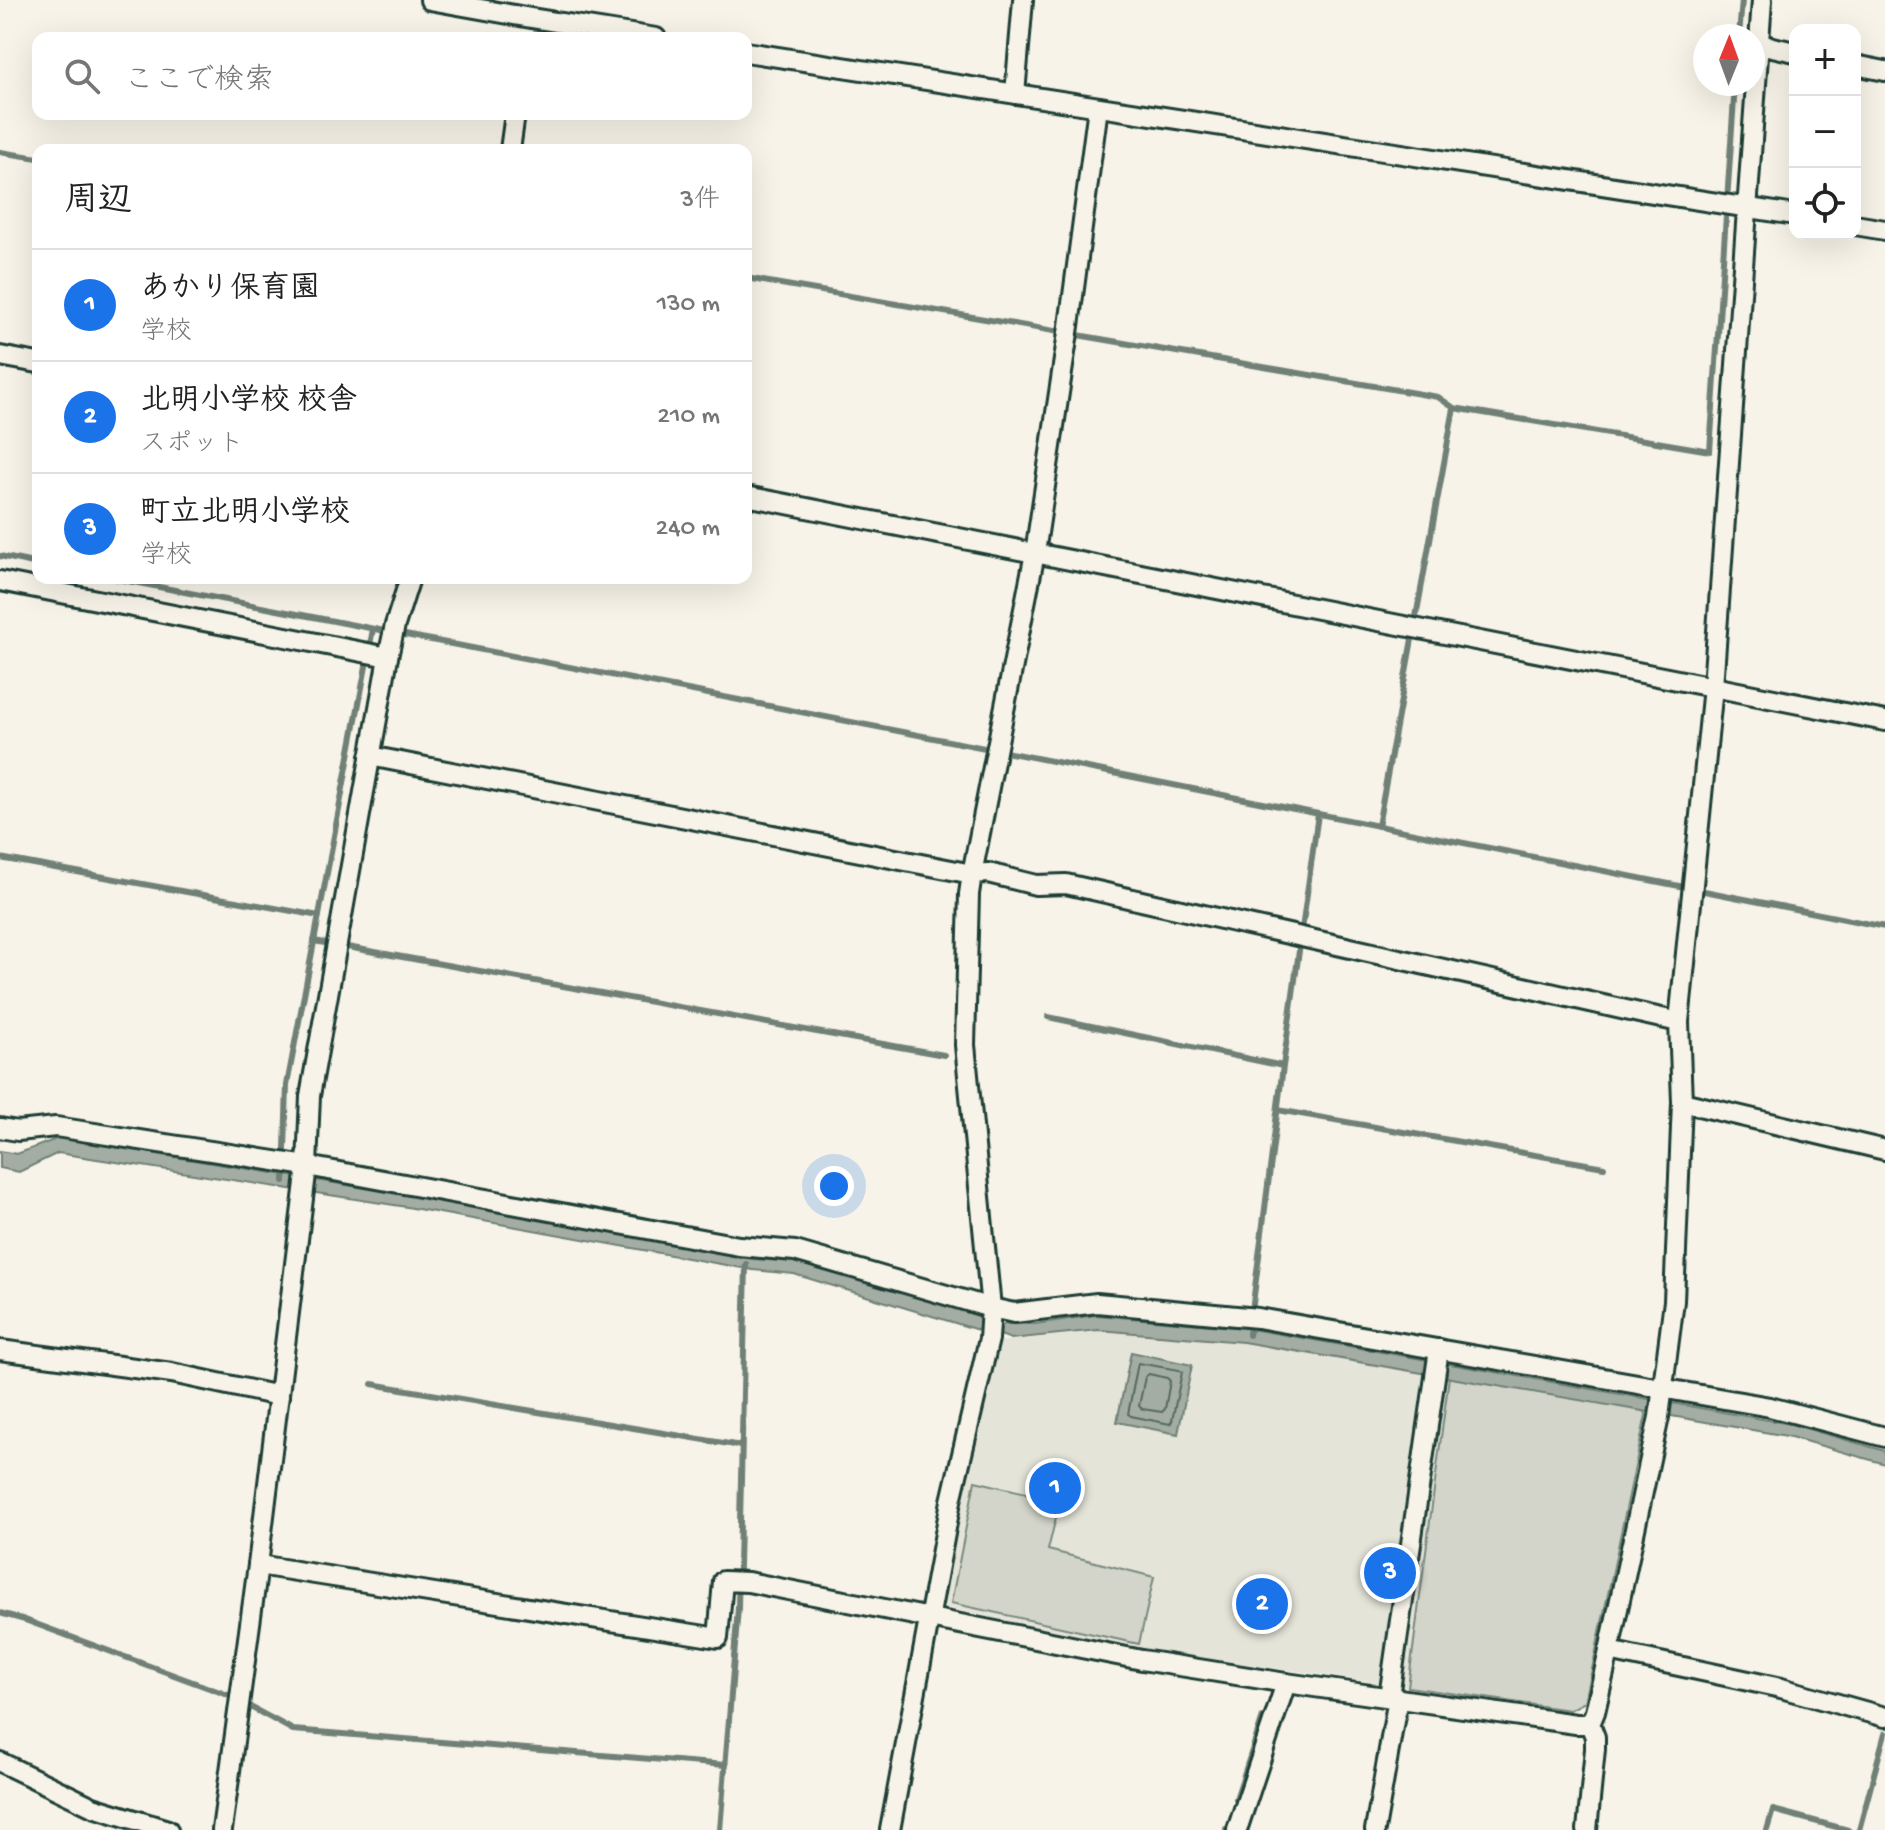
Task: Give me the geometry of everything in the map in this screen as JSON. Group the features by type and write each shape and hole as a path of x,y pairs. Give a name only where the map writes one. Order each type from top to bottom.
{"street":[{"path":"430,0 618,32"},
{"path":"1015,94 1023,0"},
{"path":"1760,24 1762,0"},
{"path":"529,32 531,18"},
{"path":"1765,45 1789,51"},
{"path":"752,53 1789,214"},
{"path":"1861,66 1885,71"},
{"path":"1587,1830 1595,1749 1590,1724 1609,1651 1659,1417 1674,1301 1682,1102 1679,1022 1713,687 1734,205 1751,96"},
{"path":"890,1830 951,1501 989,1339 991,1313 965,1045 969,894 1035,553 1098,107"},
{"path":"511,144 514,120"},
{"path":"1861,226 1885,230"},
{"path":"0,356 32,362"},
{"path":"752,497 1885,721"},
{"path":"0,581 382,646"},
{"path":"222,1830 279,1396 297,1172 370,756 382,646 408,584"},
{"path":"370,756 972,874 988,873 1036,885 1066,884 1679,1022"},
{"path":"1682,1102 1885,1150"},
{"path":"0,1128 18,1131 56,1127 297,1172 739,1246 795,1251 991,1313 1097,1303 1251,1317 1663,1392 1770,1407 1885,1437"},
{"path":"0,1350 172,1373 279,1396"},
{"path":"1375,1830 1439,1353"},
{"path":"258,1565 718,1638 723,1581 739,1581 1142,1660 1286,1683 1590,1724"},
{"path":"1609,1651 1781,1688 1885,1717"},
{"path":"1237,1830 1286,1683"},
{"path":"0,1762 93,1807 168,1830"}],"shaded area":[{"path":"1101,1331 1243,1342 1645,1410 1585,1702 1570,1710 1153,1651 946,1608 942,1600 958,1503 997,1342"},
{"path":"1449,1377 1645,1410 1585,1702 1570,1710 1408,1687"},
{"path":"975,1481 1060,1501 1048,1550 1154,1577 1139,1644 951,1603"}],"water":[{"path":"59,1138 408,1195 752,1259 794,1262 979,1315 984,1321 1000,1327 1096,1315 1245,1328 1791,1424 1885,1451 1885,1464 1787,1436 1243,1342 1099,1330 1011,1339 794,1274 753,1270 407,1207 58,1153 19,1172 0,1168 0,1151 17,1154"},
{"path":"1131,1352 1192,1365 1178,1434 1117,1422"}],"waterway":[{"path":"1740,24 1742,0"},
{"path":"1378,826 1454,408 1710,451 1734,96"},
{"path":"0,152 32,157"},
{"path":"752,279 1438,397 1454,408"},
{"path":"0,556 32,563"},
{"path":"144,584 1885,927"},
{"path":"284,1181 287,1085 373,629"},
{"path":"1249,1335 1318,814"},
{"path":"0,858 319,916"},
{"path":"314,941 944,1055"},
{"path":"1048,1017 1283,1066"},
{"path":"1278,1110 1604,1167"},
{"path":"720,1830 738,1608 746,1264"},
{"path":"372,1384 741,1446"},
{"path":"0,1613 228,1695 293,1730 726,1765"},
{"path":"1236,1799 1263,1717"},
{"path":"1859,1830 1885,1733"},
{"path":"1767,1830 1773,1810 1848,1830"}],"place":[{"name":"あかり保育園","path":"1055,1488"},
{"name":"町立北明小学校","path":"1390,1573"},
{"name":"北明小学校 校舎","path":"1262,1604"}]}
